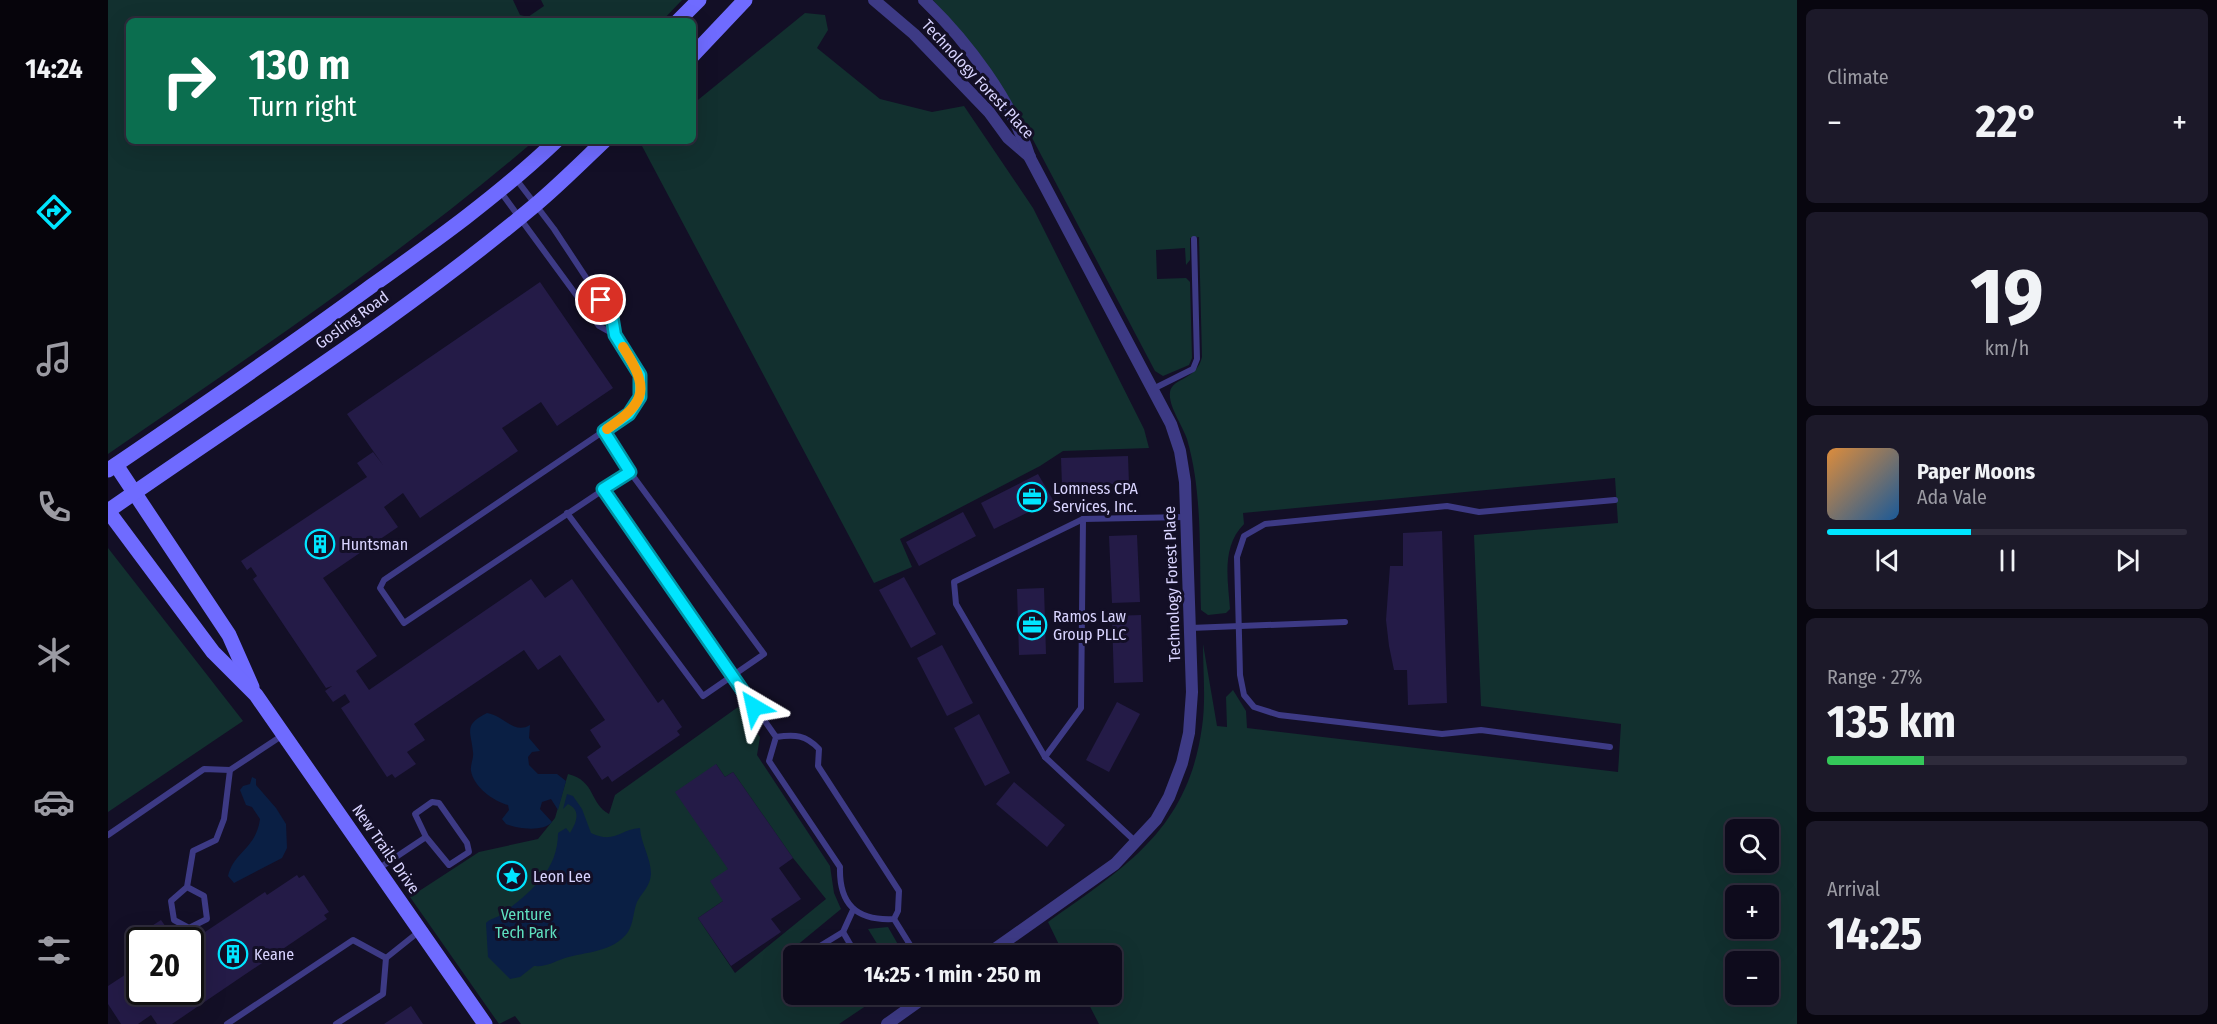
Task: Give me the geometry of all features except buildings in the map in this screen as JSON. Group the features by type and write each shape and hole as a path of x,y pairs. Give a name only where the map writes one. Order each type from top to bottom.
{"main road":[{"path":"681,18 699,0"},
{"path":"696,52 745,0"},
{"name":"Gosling Road","path":"112,467 278,354 447,232 516,179 553,144"},
{"name":"Gosling Road","path":"108,511 307,375 468,259 536,204 601,144"},
{"name":"New Trails Drive","path":"112,467 135,492 229,635 256,695"},
{"name":"New Trails Drive","path":"108,511 213,652 256,695 485,1024"}],"street":[{"name":"Technology Forest Place","path":"874,0 914,34 989,112 1008,138 1030,158"},
{"name":"Technology Forest Place","path":"924,0 943,18 1003,98 1021,130 1030,158 1171,424 1180,451 1186,517 1192,692 1189,733 1169,797 1156,820 1115,864 1001,945"},
{"path":"886,1024 913,1005"}],"lane":[{"path":"516,179 536,204 612,317 615,335 640,375 640,397 629,414 384,580 380,588 404,623 630,472"},
{"path":"500,191 521,216 599,326 615,335"},
{"path":"1153,390 1193,369 1197,359 1194,239"},
{"path":"567,513 703,696 764,654 630,472 604,431"},
{"path":"603,489 776,737"},
{"path":"1610,747 1480,730 1442,734 1279,715 1254,707 1244,695 1237,557 1244,536 1265,524 1447,506 1479,512 1615,500"},
{"path":"1136,842 1045,757 956,604 954,582 1083,519 1186,517"},
{"path":"1045,757 1081,708 1083,519"},
{"path":"1189,628 1345,622"},
{"path":"776,737 793,734 810,739 819,749 818,766 899,891 898,911 894,919"},
{"path":"108,835 204,769 230,770 284,735"},
{"path":"776,737 769,761 840,867 840,887 854,910 875,920 894,919"},
{"path":"187,887 204,896 207,919 189,928 174,920 171,902 187,887 193,851 216,840 224,819 230,770"},
{"path":"432,802 439,803 467,843 469,852 449,865 426,837 415,813 432,802"},
{"path":"378,869 426,837"},
{"path":"822,945 843,932 854,910"},
{"path":"894,919 910,945"},
{"path":"336,1024 383,994 386,958 421,930"},
{"path":"843,932 851,945"},
{"path":"227,1024 353,940 386,958"}],"green space":[{"path":"108,0 513,0 520,15 528,17 544,6 541,0 682,0 665,18 126,18 126,144 530,144 379,264 108,454"},
{"path":"933,0 1797,0 1797,1024 1099,1024 1089,1005 1122,1005 1122,945 1059,945 1048,922 1103,883 1149,842 1183,793 1195,763 1202,727 1203,644 1217,726 1227,727 1226,697 1233,690 1246,711 1247,728 1618,772 1621,724 1481,706 1474,535 1618,523 1615,478 1243,513 1244,524 1237,533 1229,553 1227,575 1230,609 1226,613 1208,615 1201,610 1196,481 1187,439 1173,410 1170,398 1172,387 1195,370 1202,357 1199,237 1190,238 1190,260 1186,265 1185,248 1156,250 1157,279 1186,278 1190,282 1192,358 1189,365 1163,376 1155,371 1020,115 987,65"},
{"path":"805,13 825,15 828,30 817,48 880,99 932,112 964,106 1033,208 1144,429 1149,448 1063,451 1040,466 900,539 912,567 874,583 642,146 644,144 696,144 696,102"},
{"path":"108,548 243,721 108,812"},
{"name":"Venture Tech Park","path":"738,707 760,737 757,755 830,866 834,893 841,909 797,945 783,945 783,1005 867,1005 839,1024 521,1024 515,1016 499,1024 410,897 479,852 538,839 555,818 568,774 583,782 598,804 609,814 615,795","holes":["716,764 725,777 733,772 793,858 826,899 735,973 698,918 723,901 728,869"]},
{"path":"888,927 898,945 878,945 868,929"}],"water":[{"path":"487,713 519,728 530,725 529,738 540,751 532,752 528,757 529,765 538,774 557,774 566,781 558,810 551,799 542,802 540,809 552,822 548,825 530,829 506,824 502,819 509,810 508,805 496,800 480,788 473,777 470,729 474,721"},
{"path":"252,777 256,779 256,785 276,808 286,824 287,848 282,858 234,883 228,876 231,868 250,844 258,829 260,819 252,807 246,805 240,790 243,786 250,784"},
{"path":"567,794 573,796 582,809 591,833 611,837 640,828 649,862 650,879 637,902 628,932 615,944 546,965 534,966 520,977 510,979 488,957 486,923 522,898 547,870 557,847 558,833 566,828 570,833 576,821 576,813 572,807 568,804 563,809"}],"slow traffic":[{"path":"607,429 629,414 640,397 640,375 623,347"}],"place":[{"name":"Lomness CPA Services, Inc.","path":"1032,497"},
{"name":"Huntsman","path":"320,544"},
{"name":"Ramos Law Group PLLC","path":"1032,625"},
{"name":"Leon Lee","path":"512,876"},
{"name":"Keane","path":"233,954"}],"route":[{"path":"601,300 612,317 615,335 640,375 640,397 629,414 604,431 630,472 603,489 754,707"}]}
